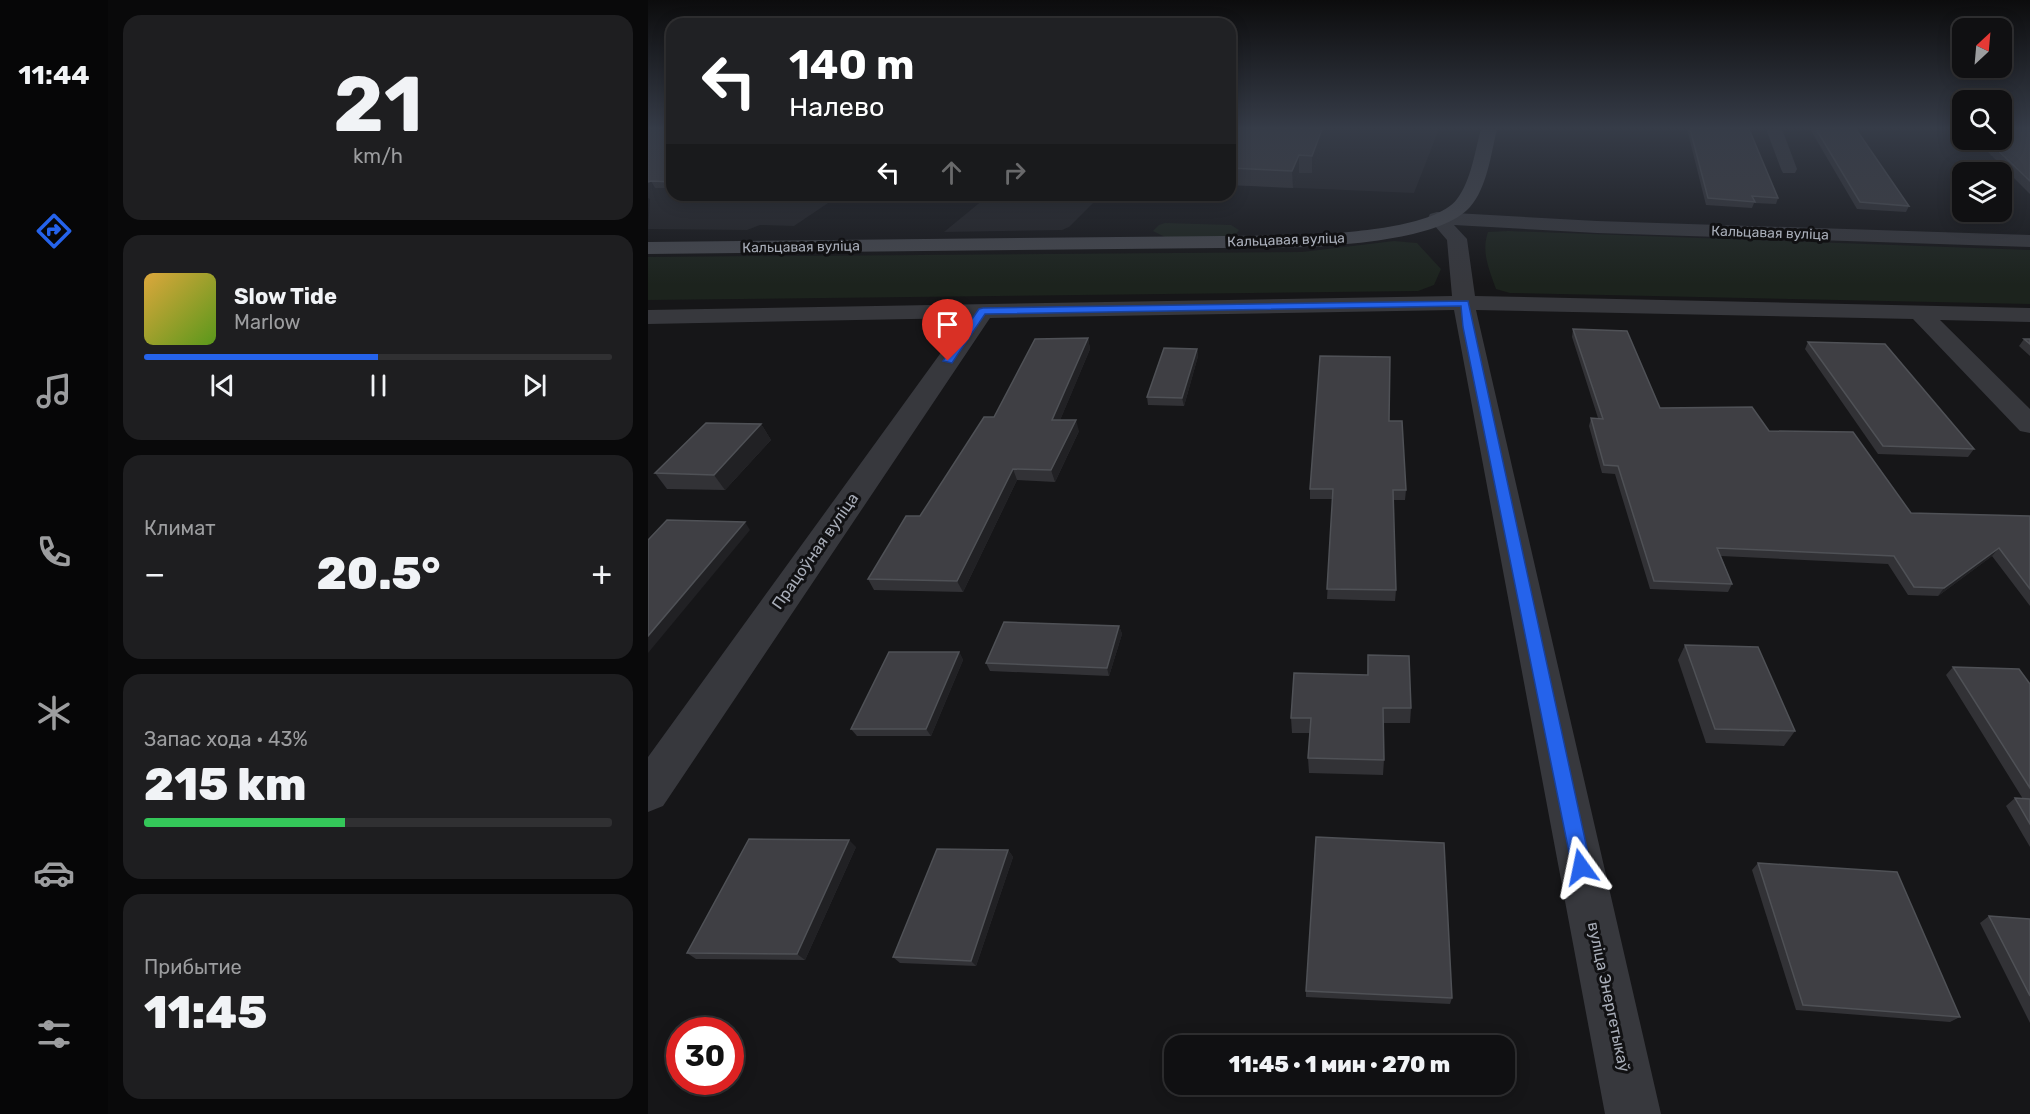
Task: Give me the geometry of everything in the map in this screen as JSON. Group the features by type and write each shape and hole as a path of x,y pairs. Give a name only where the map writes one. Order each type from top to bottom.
{"street":[{"path":"1437,218 1463,204 1473,181"},
{"name":"Кальцавая вуліца","path":"648,248 1312,241 1414,227 1437,218 1608,227 2030,241"},
{"name":"вуліца Энергетыкаў","path":"1437,218 1457,239 1470,339 1633,1114"},
{"path":"648,317 1465,303 2030,315"},
{"name":"Працоўная вуліца","path":"648,792 983,311"},
{"path":"1920,313 2030,425"}],"shaded area":[{"path":"648,181 666,181 666,201 831,201 794,226 760,225 747,230 648,229 650,199 648,198"},
{"path":"1236,181 1419,181 1414,193 1236,185"},
{"path":"982,201 1095,201 1069,227 1062,230 944,232"},
{"path":"1165,223 1231,225 1239,230 1229,238 1165,237 1153,231"},
{"path":"1488,232 2030,250 2030,304 1510,293 1496,289 1485,247"},
{"path":"1394,241 1417,243 1441,269 1434,285 1418,291 648,300 648,257 1302,252"}],"building":[{"path":"1704,181 1771,181 1778,198 1752,196 1755,202 1708,198"},
{"path":"1847,181 1892,181 1909,206 1860,202"},
{"path":"1573,329 1627,331 1660,408 1752,407 1769,431 1853,432 1911,513 2030,516 2030,589 1999,548 1944,588 1914,587 1894,556 1717,548 1732,584 1654,581 1618,466 1604,465 1591,418 1603,419"},
{"path":"1088,338 1052,420 1076,420 1051,470 1013,469 957,581 868,579 906,516 920,516 984,417 994,417 1035,339"},
{"path":"1808,342 1885,344 1974,449 1883,446"},
{"path":"1164,348 1197,349 1182,398 1147,397"},
{"path":"1320,356 1390,357 1389,421 1402,421 1406,490 1393,490 1396,590 1327,589 1333,489 1310,489"},
{"path":"706,423 761,424 714,475 655,473"},
{"path":"667,520 745,522 648,636 648,540"},
{"path":"1004,622 1119,626 1107,668 986,663"},
{"path":"1685,645 1758,647 1795,731 1715,729"},
{"path":"889,652 959,652 926,729 851,729"},
{"path":"1368,655 1409,656 1411,708 1383,708 1384,760 1308,758 1311,718 1291,718 1294,673 1368,675"},
{"path":"1953,667 2019,669 2030,684 2030,788"},
{"path":"2015,798 2030,799 2030,824"},
{"path":"1316,837 1444,843 1452,998 1306,991"},
{"path":"749,839 849,840 797,954 687,953"},
{"path":"937,849 1008,850 971,961 893,957"},
{"path":"1758,863 1897,872 1960,1017 1803,1005"},
{"path":"1989,916 2030,919 2030,996"}],"route":[{"path":"948,361 983,311 1465,303 1467,327 1581,867"}]}
